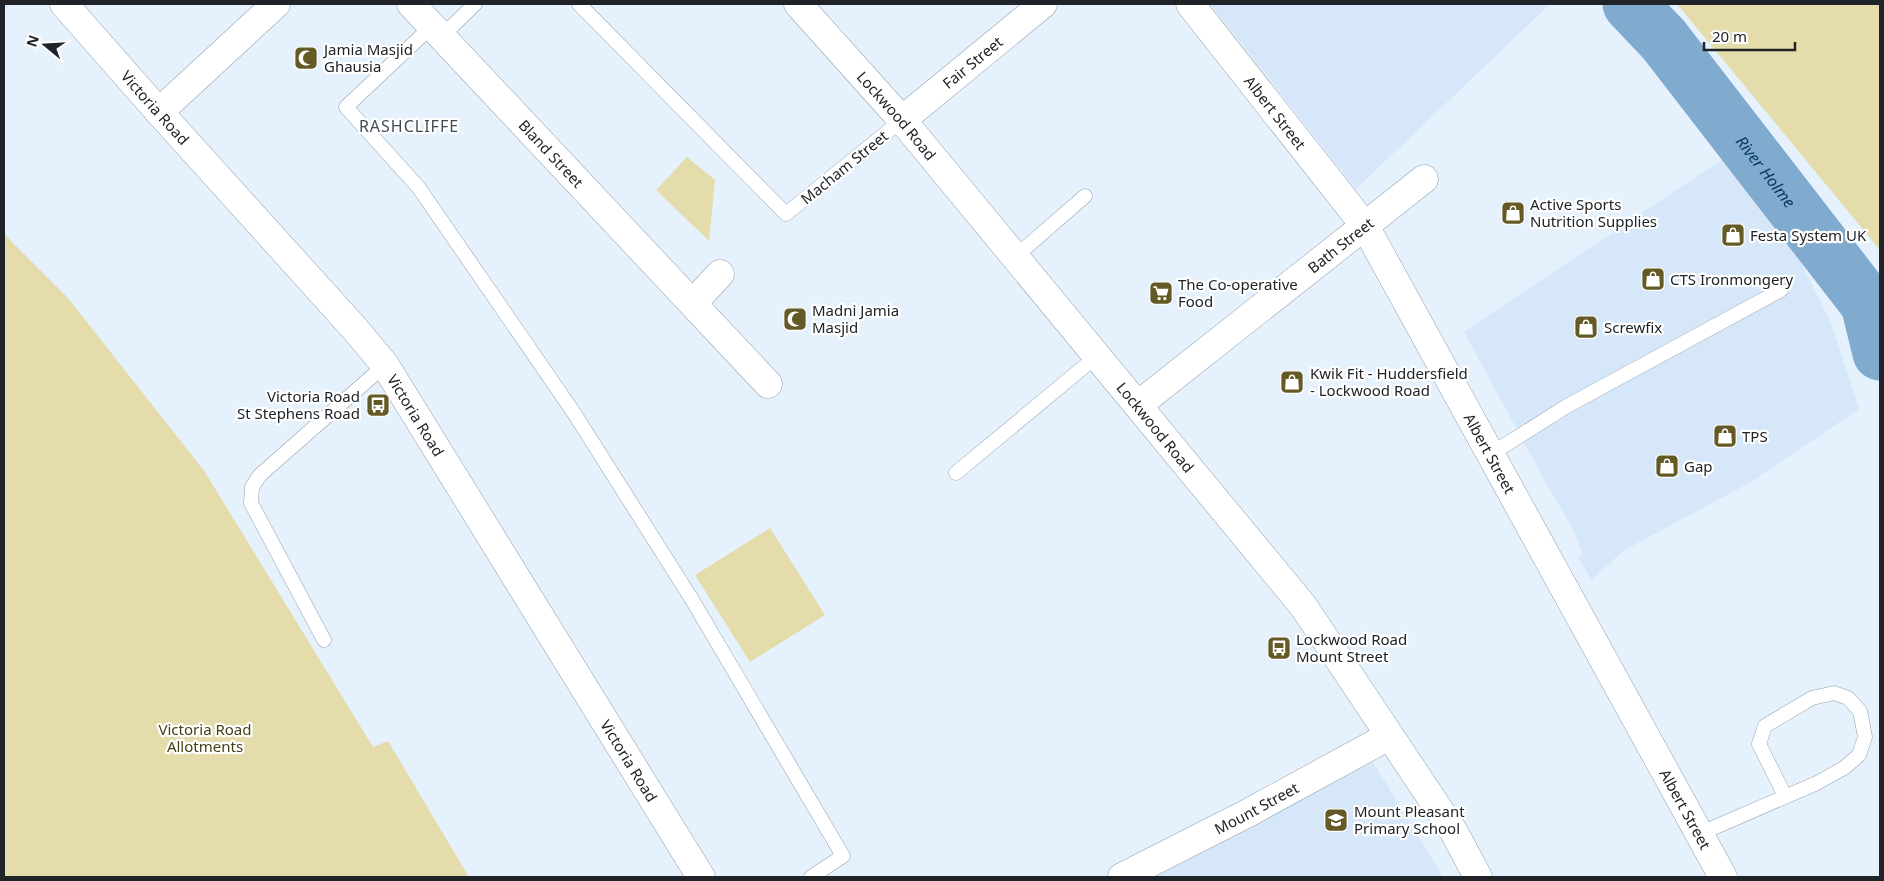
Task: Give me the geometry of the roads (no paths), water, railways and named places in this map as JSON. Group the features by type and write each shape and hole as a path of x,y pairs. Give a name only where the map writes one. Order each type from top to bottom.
{"street":[{"name":"Victoria Road","path":"64,4 355,329 385,365 701,877"},
{"path":"159,112 276,4"},
{"name":"Bland Street","path":"411,4 438,30 768,384"},
{"name":"Lockwood Road","path":"798,4 902,120 1304,608 1454,832 1478,877"},
{"name":"Fair Street","path":"902,120 1043,4"},
{"name":"Albert Street","path":"1190,4 1365,226 1723,877"},
{"name":"Bath Street","path":"1138,405 1424,179"},
{"path":"693,303 720,274"},
{"name":"Mount Street","path":"1122,877 1246,814 1389,736"}],"lane":[{"path":"475,4 438,30 346,108 419,188 574,414 691,598 843,856 811,877"},
{"name":"Macham Street","path":"579,4 786,214 902,120"},
{"path":"1015,257 1086,196"},
{"path":"1491,454 1567,406 1782,290"},
{"path":"956,473 1097,356"},
{"path":"324,640 251,503 252,487 260,474 385,365"},
{"path":"1699,834 1817,783 1844,768 1859,755 1865,737 1860,711 1848,698 1834,693 1812,698 1765,726 1759,744 1786,796"}],"waterway":[{"name":"River Holme","path":"1630,4 1664,40 1868,304 1880,353"}],"place":[{"name":"Jamia Masjid Ghausia","path":"306,58"},
{"name":"Active Sports Nutrition Supplies","path":"1513,213"},
{"name":"Festa System UK","path":"1733,235"},
{"name":"CTS Ironmongery","path":"1653,279"},
{"name":"The Co-operative Food","path":"1161,293"},
{"name":"Madni Jamia Masjid","path":"795,319"},
{"name":"Screwfix","path":"1586,327"},
{"name":"Kwik Fit - Huddersfield - Lockwood Road","path":"1292,382"},
{"name":"Victoria Road St Stephens Road","path":"378,405"},
{"name":"TPS","path":"1725,436"},
{"name":"Gap","path":"1667,466"},
{"name":"Lockwood Road Mount Street","path":"1279,648"},
{"name":"Mount Pleasant Primary School","path":"1336,820"}],"district":[{"name":"RASHCLIFFE","path":"409,126"}],"park label":[{"name":"Victoria Road Allotments","path":"205,738"}]}
